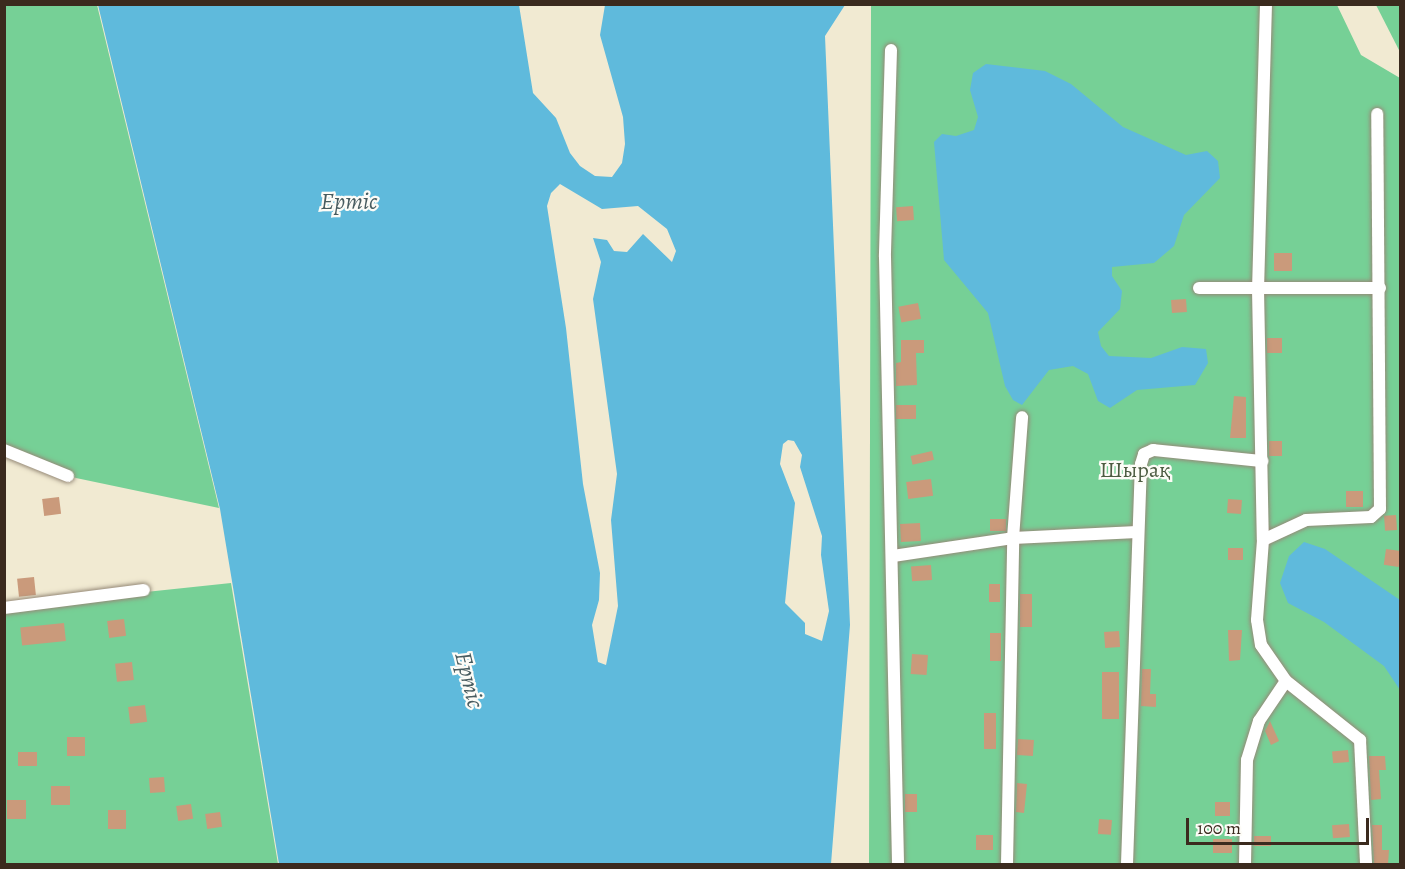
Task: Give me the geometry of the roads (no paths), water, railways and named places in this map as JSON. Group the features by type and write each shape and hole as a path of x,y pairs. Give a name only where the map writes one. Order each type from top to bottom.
{"street":[{"path":"1266,4 1257,289 1263,540 1257,620 1261,645 1286,681 1360,740 1366,864"},
{"path":"891,50 885,257 898,864"},
{"path":"1263,540 1306,520 1371,517 1380,509 1377,114"},
{"path":"1199,288 1380,288"},
{"path":"1007,864 1013,538 1022,417"},
{"path":"4,450 68,476"},
{"path":"1127,864 1137,532 1144,454 1154,450 1262,460"},
{"path":"893,556 1013,538 1137,532"},
{"path":"4,608 144,590"},
{"path":"1245,864 1247,760 1259,721 1286,681"}],"water":[{"name":"Ертіс","path":"98,5 519,5 533,93 556,118 570,153 580,166 595,176 612,177 622,163 625,144 623,117 600,35 605,5 845,5 825,36 850,625 831,864 279,864 220,509","holes":["560,184 602,209 638,206 667,229 676,251 672,262 643,234 627,252 614,251 607,240 593,238 601,262 593,299 617,474 611,520 618,606 606,665 598,662 592,625 599,600 600,573 583,484 566,328 547,206 551,193","788,440 794,441 802,455 800,467 822,536 821,555 829,611 822,641 805,634 805,623 785,603 795,503 780,464 783,444"]},
{"path":"986,64 1045,71 1071,84 1123,127 1186,155 1207,151 1218,161 1220,178 1184,215 1174,246 1154,263 1112,267 1112,276 1122,291 1120,309 1098,332 1101,346 1109,356 1151,358 1182,347 1206,349 1208,363 1195,385 1137,390 1110,408 1098,401 1088,374 1073,366 1049,370 1022,405 1013,400 1005,386 988,313 944,260 934,142 942,134 956,136 974,130 978,117 970,90 973,73"},
{"path":"1304,542 1325,549 1400,600 1400,690 1384,666 1324,622 1288,603 1280,583 1289,556"}],"park label":[{"name":"Шырақ","path":"1135,471"}]}
